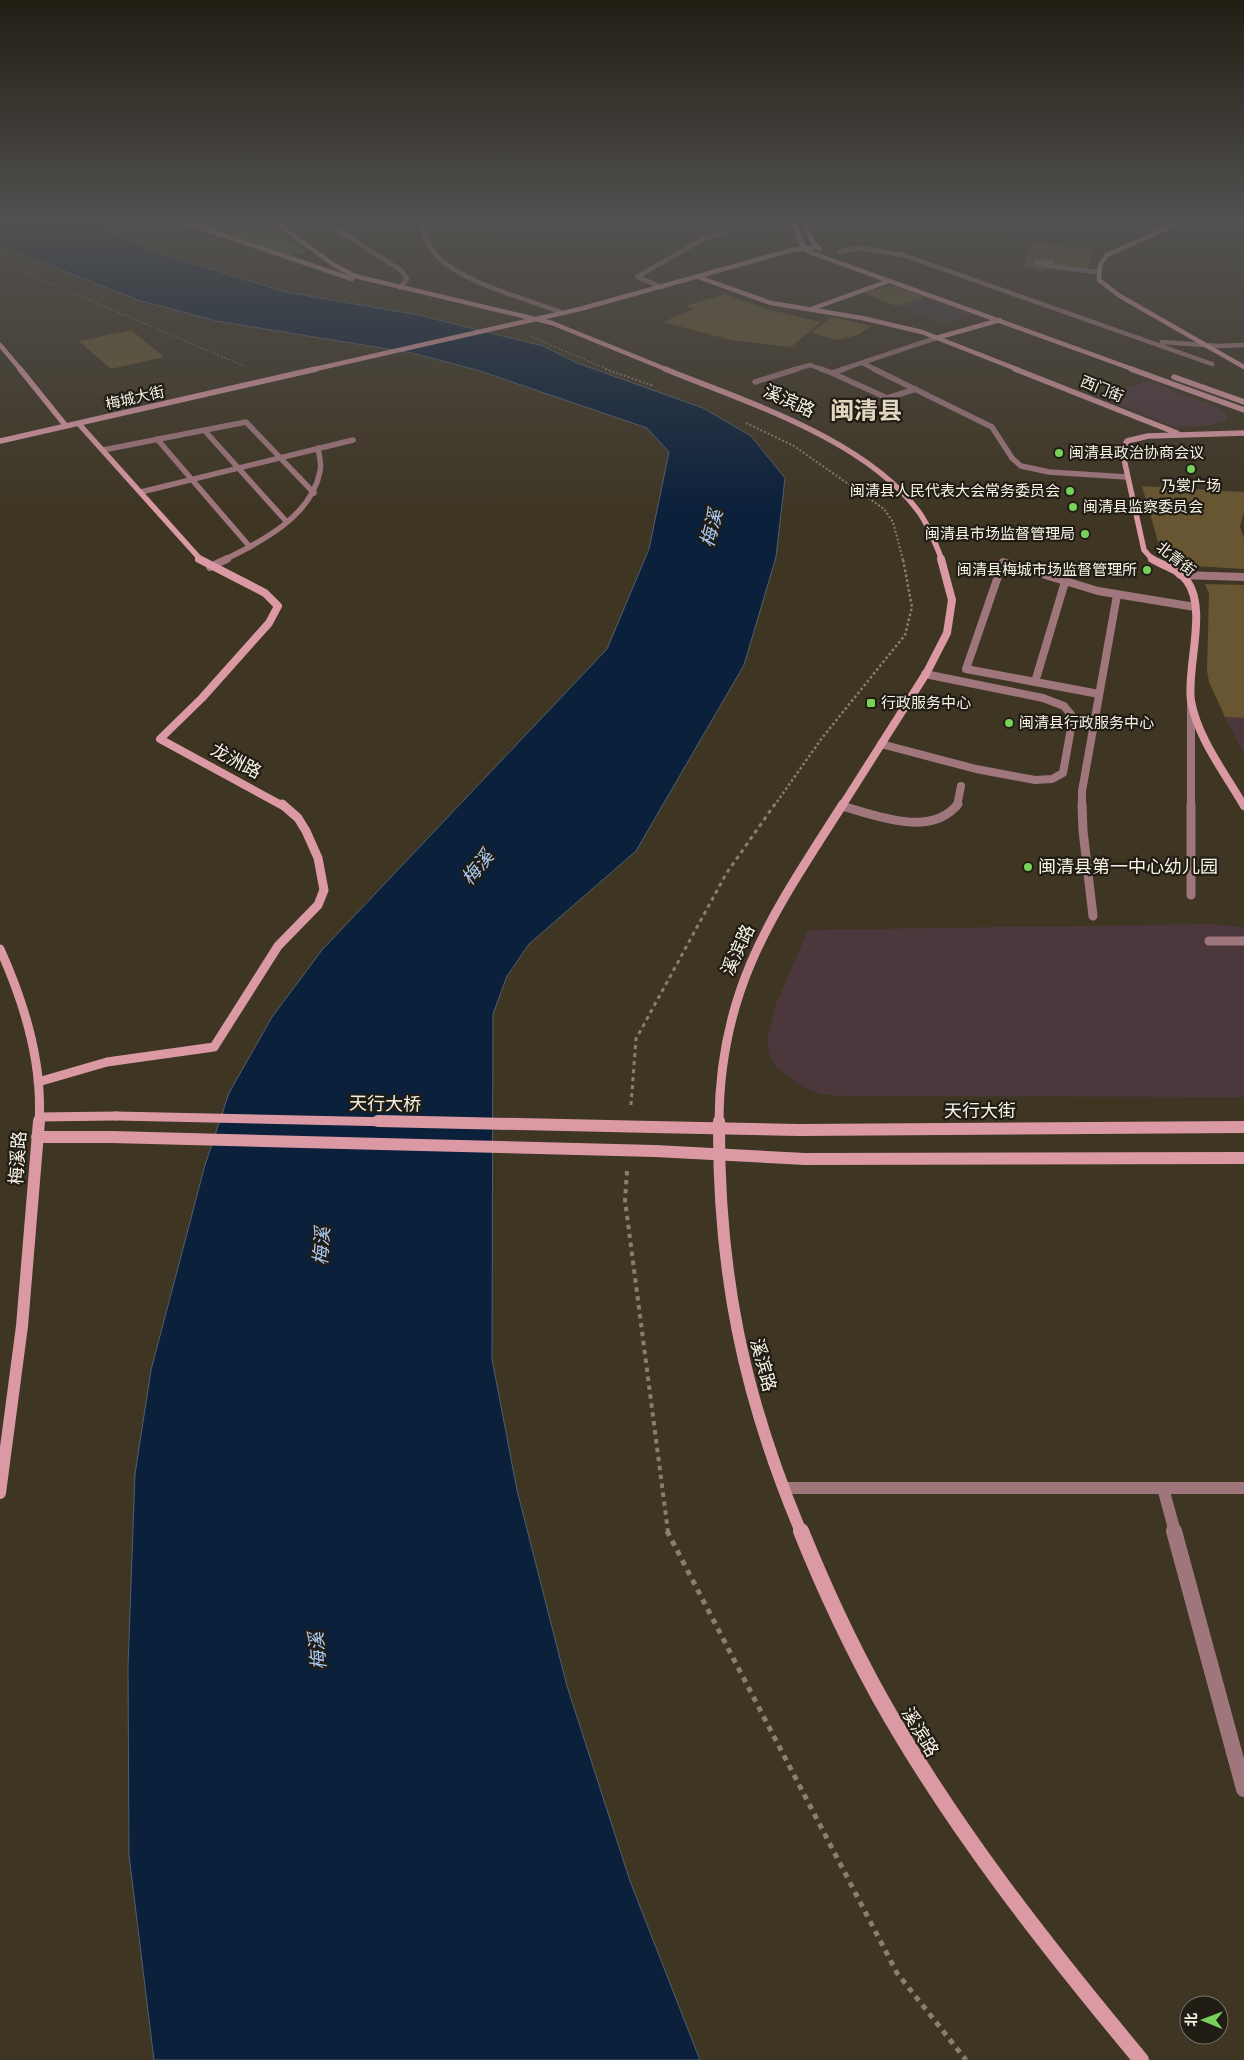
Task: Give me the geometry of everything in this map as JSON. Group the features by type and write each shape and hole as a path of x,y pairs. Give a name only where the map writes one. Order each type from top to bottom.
{"street":[{"name":"梅城大街","path":"0,441 536,318"},
{"name":"溪滨路","path":"537,318 795,422 832,442 894,486 916,508 928,529 945,569 952,595 952,608 946,634 925,674 788,891 757,947 739,988 726,1034 717,1127 730,1302 744,1367 784,1488 851,1643 879,1698 953,1817 994,1874 1083,1991 1141,2060"},
{"name":"西门街","path":"858,318 893,324 936,338 1180,434"},
{"path":"996,318 1244,410"},
{"path":"1012,318 1047,331"},
{"path":"1084,318 1212,364"},
{"path":"1157,318 1244,367"},
{"path":"832,373 936,338 1001,320"},
{"path":"1149,341 1244,345"},
{"path":"0,345 66,426"},
{"path":"862,363 992,427 1015,463 1021,466 1037,470 1127,477"},
{"path":"755,382 810,365 887,398 916,389"},
{"path":"1169,375 1244,402"},
{"path":"103,450 246,422 314,493"},
{"name":"龙洲路","path":"38,1082 106,1062 214,1047 278,946 318,905 324,890 318,858 298,818 278,801 160,739 202,698 269,623 278,606 269,594 210,567 195,556 141,492 79,424"},
{"path":"204,430 286,521"},
{"name":"北青街","path":"1244,433 1148,436 1127,441 1122,450 1147,555 1180,575 1191,587 1195,607 1191,699 1200,728 1244,806"},
{"path":"157,439 250,547"},
{"path":"141,492 353,440"},
{"path":"210,567 250,547 306,504 321,479 322,467 318,448"},
{"path":"1099,694 966,669 1003,562 1065,582 1117,595 1195,607"},
{"path":"1180,575 1244,577"},
{"path":"1034,682 1065,582"},
{"path":"1093,916 1081,803 1117,595"},
{"path":"881,744 976,769 1035,780 1052,779 1063,773 1073,717 1064,706 1043,698 925,674"},
{"path":"1191,699 1191,895"},
{"path":"842,806 905,821 931,822 951,814 958,804 961,786"},
{"path":"1209,941 1244,941"},
{"name":"梅溪路","path":"0,950 14,980 29,1026 38,1082 39,1117 22,1326 0,1493"},
{"name":"天行大桥","path":"39,1117 116,1116 717,1127"},
{"name":"天行大街","path":"717,1127 800,1130 1244,1127"},
{"path":"37,1137 111,1137 655,1151 805,1159 1244,1158"},
{"path":"784,1488 1244,1488"},
{"path":"1163,1488 1244,1789"}],"path":[{"path":"129,318 274,378"}],"shaded area":[{"path":"929,318 964,318 945,324"},
{"path":"1148,381 1217,407 1226,413 1227,417 1225,421 1207,426 1174,427 1100,397"},
{"path":"1225,717 1244,718 1244,754"},
{"path":"1210,924 1244,927 1244,1097 837,1096 822,1094 803,1087 774,1065 769,1053 767,1039 776,1004 808,930"}],"water":[{"name":"梅溪","path":"206,318 431,318 543,346 577,363 703,408 751,436 785,478 776,557 744,665 636,851 529,944 507,976 493,1014 492,1359 517,1490 567,1686 630,1881 700,2060 154,2060 129,1855 128,1666 135,1474 151,1370 205,1165 229,1093 272,1017 322,950 607,649 649,549 669,452 647,428 477,370 412,353"}],"building":[{"path":"672,318 805,318 821,322 791,347 731,340 663,322"},
{"path":"830,318 871,326 858,335 837,340 811,333"},
{"path":"131,330 164,357 111,369 79,341"},
{"path":"1142,486 1244,492 1244,512 1240,527 1244,538 1244,569 1178,565 1167,559 1161,552"},
{"path":"1205,584 1244,585 1244,718 1225,717 1209,682 1207,671 1209,594"}],"place":[{"name":"闽清县政治协商会议","path":"1059,453"},
{"name":"乃裳广场","path":"1191,469"},
{"name":"闽清县人民代表大会常务委员会","path":"1070,491"},
{"name":"闽清县监察委员会","path":"1073,507"},
{"name":"闽清县市场监督管理局","path":"1085,534"},
{"name":"闽清县梅城市场监督管理所","path":"1147,570"},
{"name":"行政服务中心","path":"871,703"},
{"name":"闽清县行政服务中心","path":"1009,723"},
{"name":"闽清县第一中心幼儿园","path":"1028,867"}],"district":[{"name":"闽清县","path":"866,411"}]}
